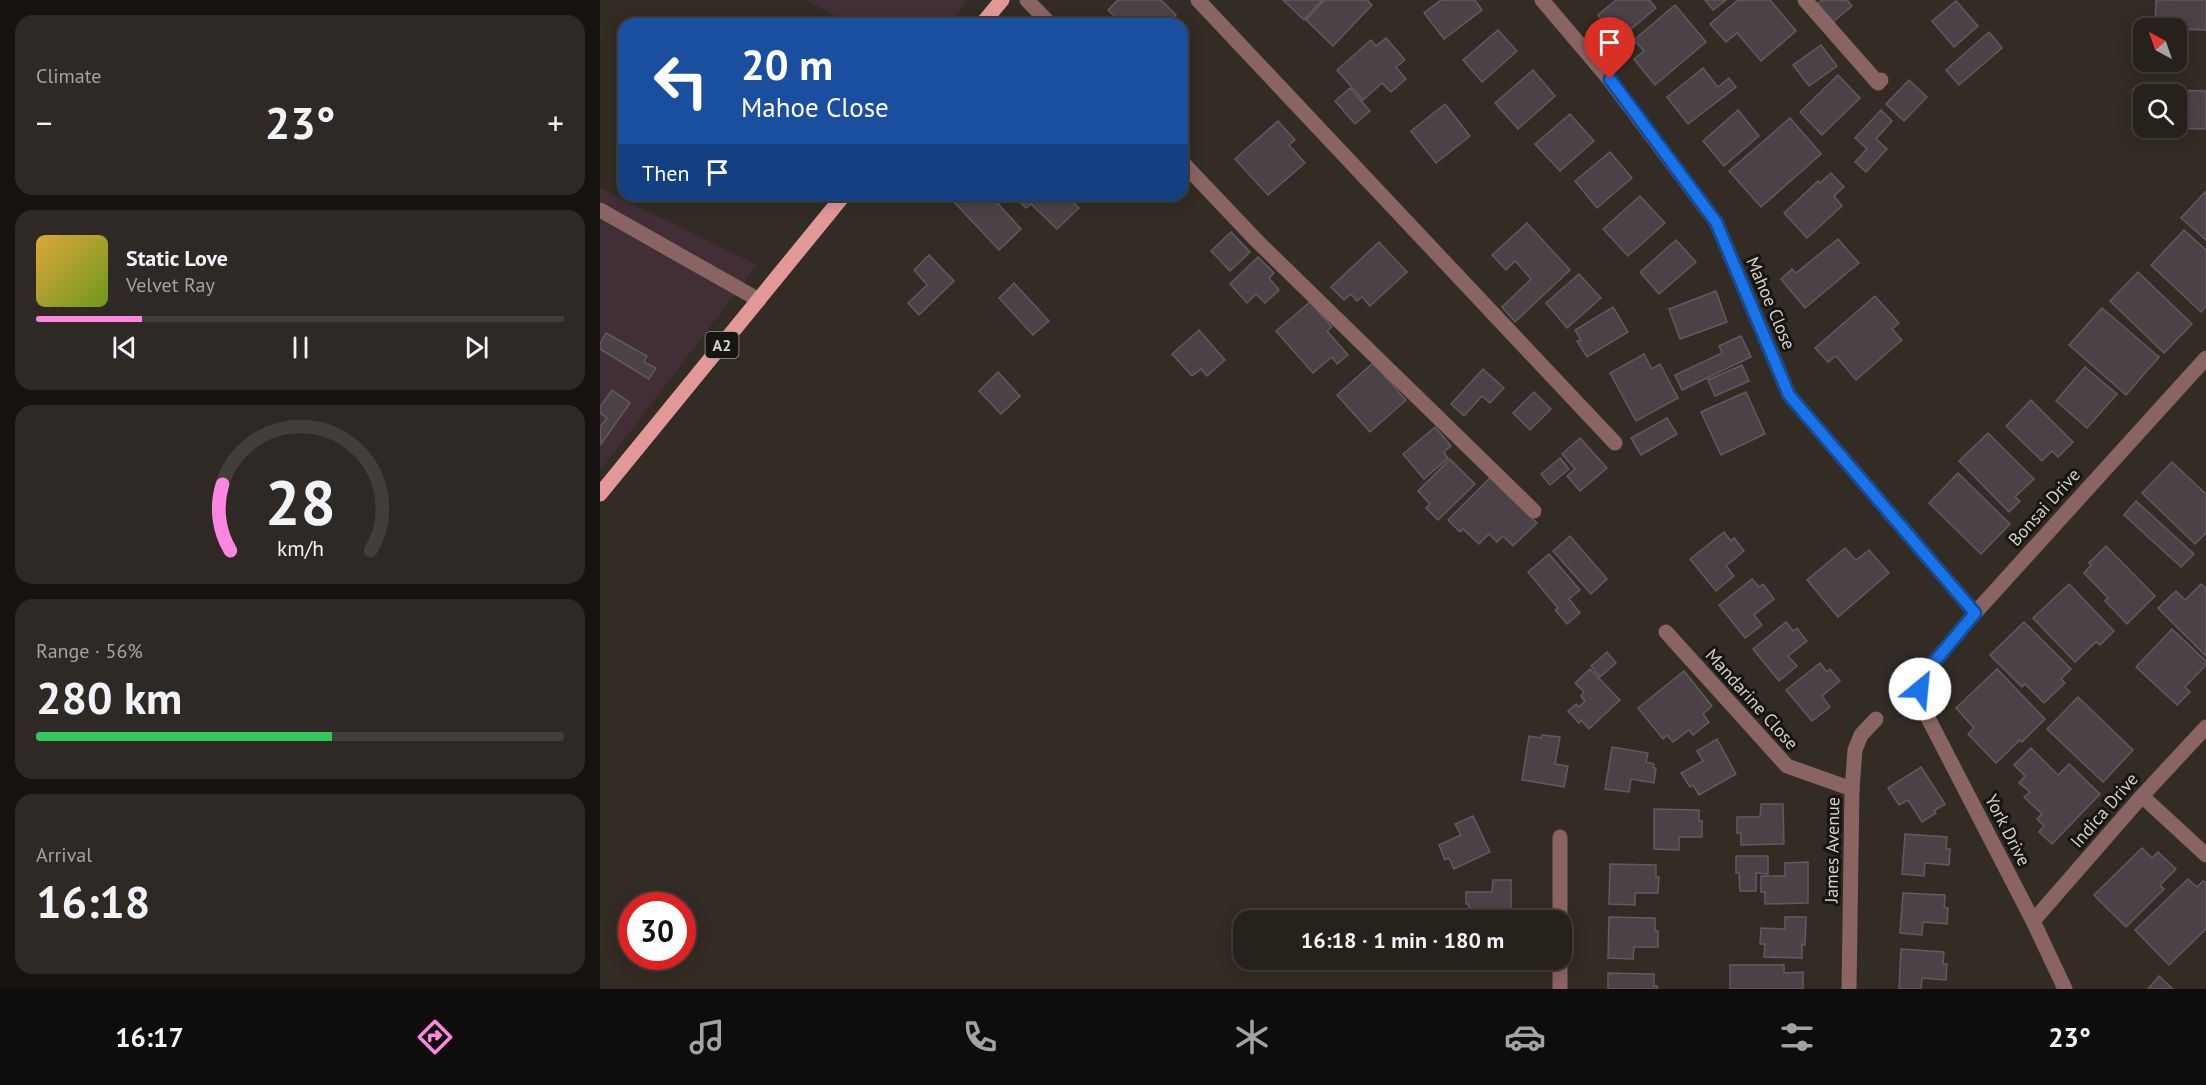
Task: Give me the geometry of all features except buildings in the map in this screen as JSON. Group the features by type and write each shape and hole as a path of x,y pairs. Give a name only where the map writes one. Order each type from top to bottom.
{"main road":[{"path":"987,18 1002,0"},
{"name":"A2","path":"600,494 839,201"}],"street":[{"path":"1027,0 1044,18"},
{"path":"1198,0 1615,443"},
{"name":"Mahoe Close","path":"1542,0 1610,79 1716,222 1789,395 1975,613"},
{"path":"1805,0 1878,83 1881,80"},
{"path":"1188,168 1257,241 1534,511"},
{"path":"600,210 759,300"},
{"name":"Bonsai Drive","path":"1920,689 1931,666 1975,613 2206,358"},
{"name":"Mandarine Close","path":"1666,632 1787,766 1852,789"},
{"name":"York Drive","path":"1920,689 1926,714 2033,921 2065,989"},
{"name":"James Avenue","path":"1849,989 1852,789 1855,750 1861,735 1876,719"},
{"name":"Indica Drive","path":"2033,921 2142,796 2206,727"},
{"path":"2142,796 2206,855"},
{"path":"1560,837 1560,910"},
{"path":"1560,970 1560,989"}],"shaded area":[{"path":"806,0 968,0 954,18 838,18"},
{"path":"600,188 618,197 618,201 627,201 757,265 600,471"}],"route":[{"path":"1610,79 1716,222 1789,395 1975,613 1931,666 1920,689"}]}
